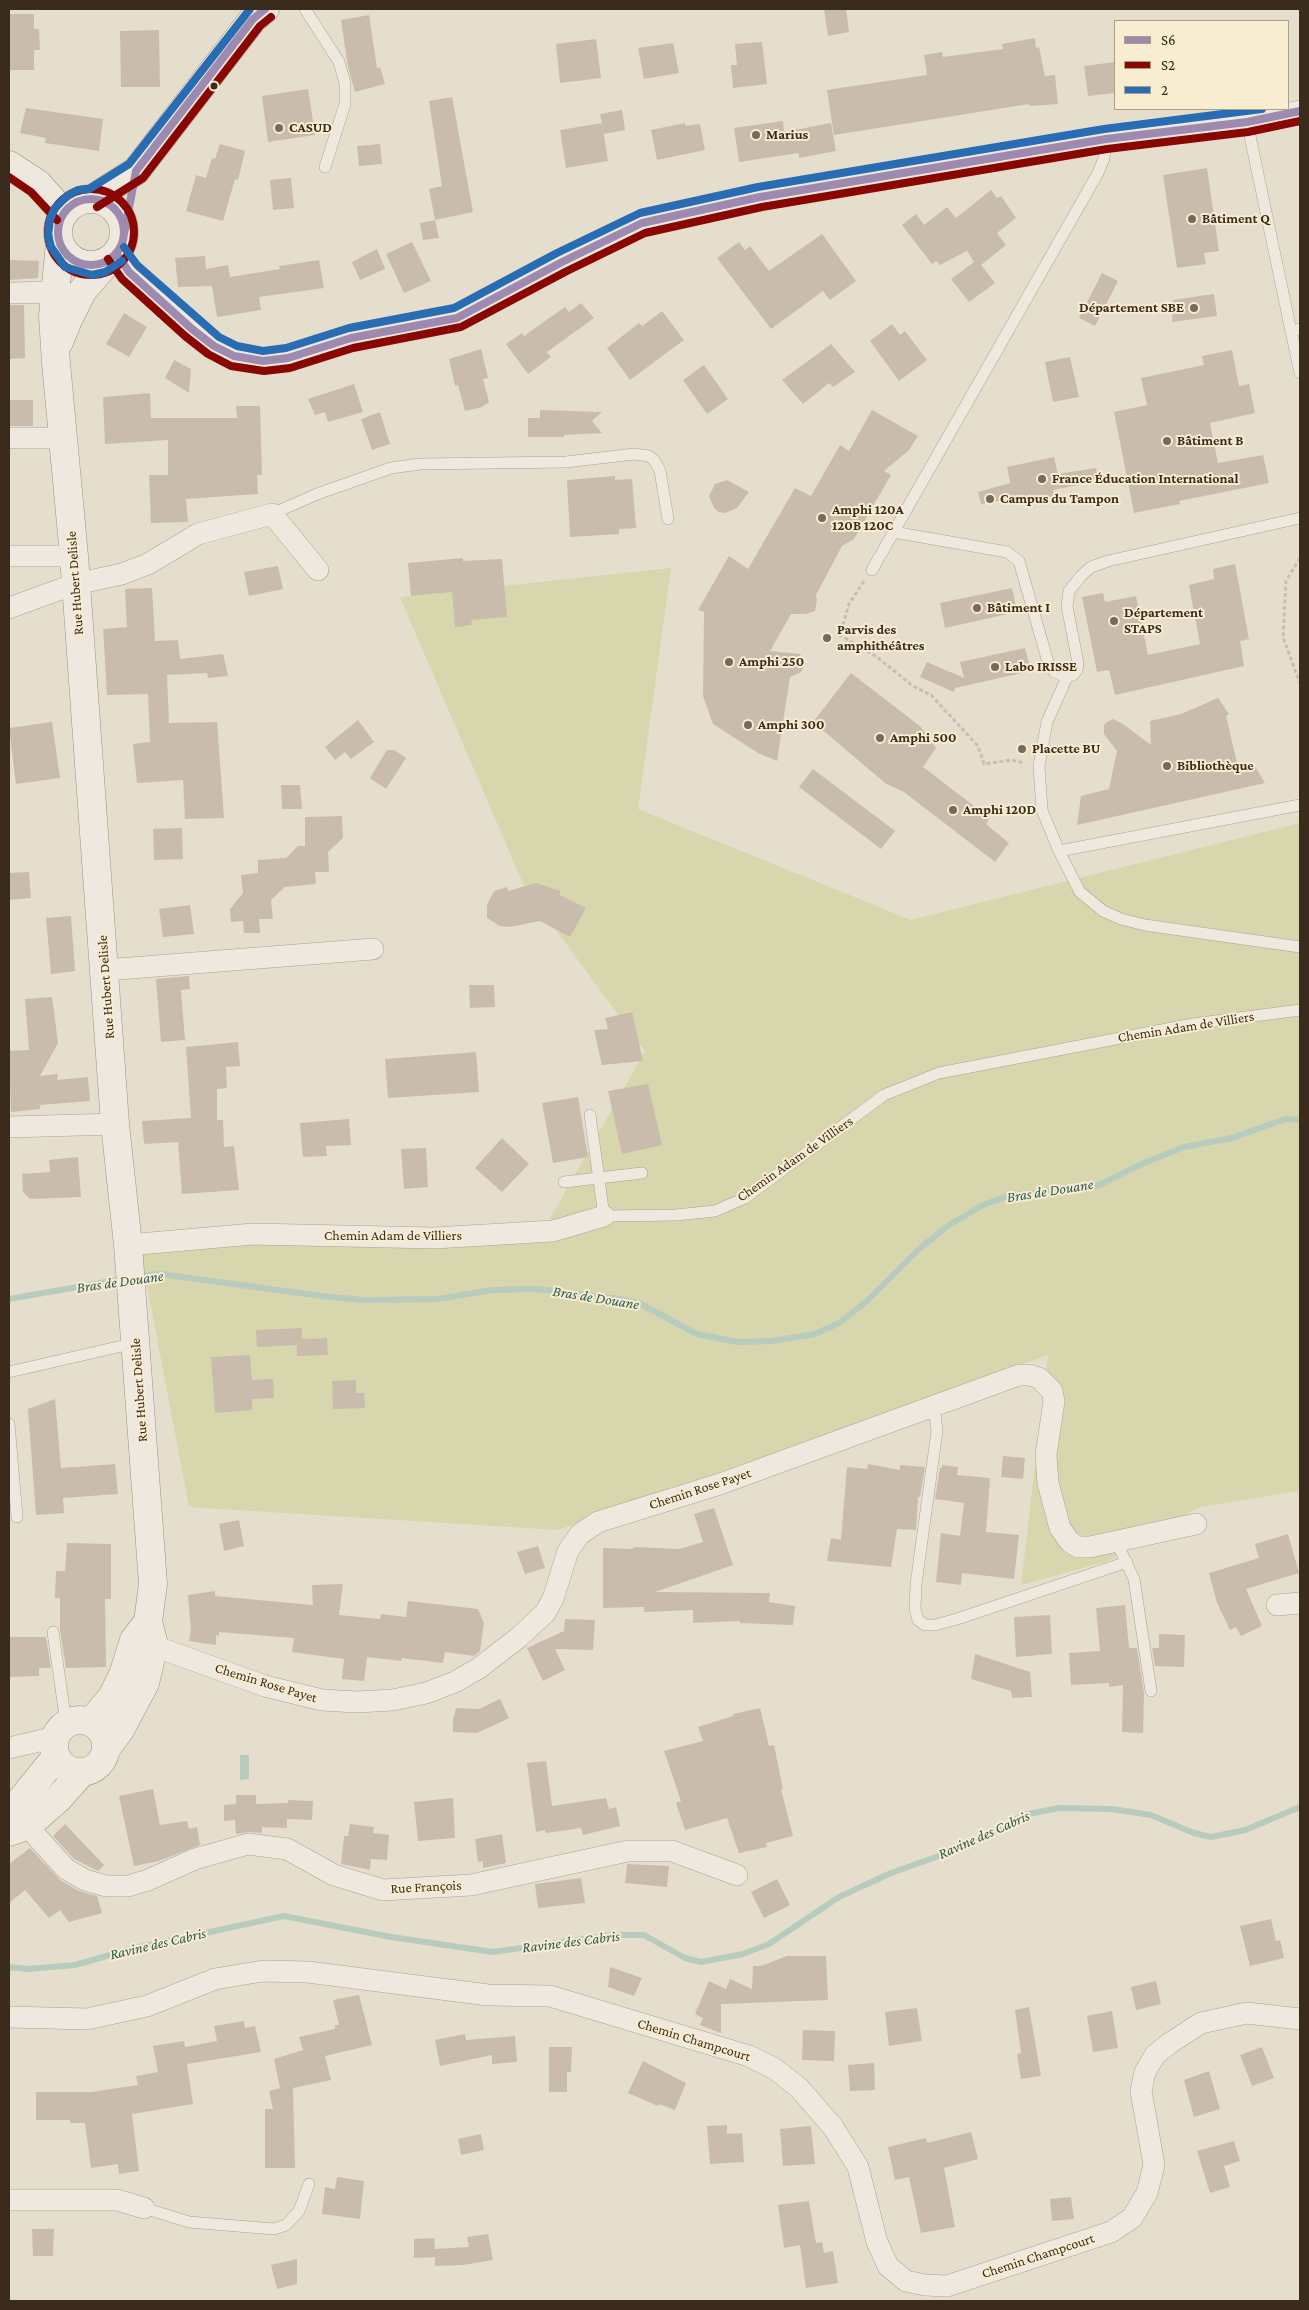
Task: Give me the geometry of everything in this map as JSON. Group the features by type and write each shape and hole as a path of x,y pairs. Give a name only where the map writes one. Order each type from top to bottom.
{"main road":[{"path":"9,165 38,184 64,213 77,203 92,199 136,171 253,19 265,9"},
{"path":"116,249 136,171"},
{"path":"60,244 65,252 81,263 91,265 116,249 123,223 111,206 102,201 92,199"},
{"name":"Rue Hubert Delisle","path":"15,1824 58,1799 82,1772 90,1770 98,1764 120,1730 145,1683 146,1636 153,1584 128,1251 116,1124 74,556 53,316 60,244 58,233 64,213"},
{"name":"Rue Hubert Delisle","path":"56,351 68,320 83,290 116,249"},
{"name":"Rue Hubert Delisle","path":"15,1824 67,1735 112,1697 146,1636"},
{"path":"82,1772 72,1770 63,1765 67,1735 103,1733 106,1749"}],"street":[{"path":"116,249 129,272 192,330 214,346 234,356 263,362 288,358 351,338 457,318 642,222 760,197 1106,140 1247,122 1300,111"},
{"path":"9,293 56,292"},
{"path":"9,438 63,438"},
{"path":"9,608 75,584 122,574 148,564 198,534 272,514 318,570"},
{"path":"9,556 74,556"},
{"path":"105,970 373,950"},
{"path":"9,1127 116,1124"},
{"name":"Chemin Adam de Villiers","path":"128,1251 253,1234 434,1238 553,1231 604,1216"},
{"name":"Chemin Rose Payet","path":"146,1636 265,1686 322,1700 357,1702 393,1700 426,1693 456,1682 479,1668 518,1638 545,1613 553,1599 568,1551 580,1534 598,1522 720,1484 1019,1375 1029,1375 1047,1383 1052,1391 1054,1401 1046,1455 1048,1484 1060,1528 1070,1542 1078,1547 1090,1547 1196,1524"},
{"path":"1277,1605 1300,1604"},
{"path":"9,1748 67,1735"},
{"name":"Rue François","path":"15,1824 66,1869 85,1880 106,1886 128,1886 148,1880 195,1859 248,1844 287,1849 334,1875 383,1890 471,1885 628,1851 672,1850 737,1875"},
{"name":"Chemin Champcourt","path":"9,2016 20,2018 86,2019 147,2006 215,1979 263,1971 308,1972 488,1996 550,1996 749,2056 775,2070 799,2088 832,2127 858,2167 878,2242 888,2266 906,2280 926,2285 947,2286 1111,2232 1132,2218 1147,2193 1154,2164 1141,2092 1145,2072 1155,2055 1170,2043 1201,2023 1247,2013 1300,2019"},
{"path":"9,2200 117,2200 144,2208"}],"lane":[{"path":"305,9 339,62 345,83 345,104 326,167"},
{"path":"1247,122 1296,330 1300,373"},
{"path":"872,570 893,530 1098,174 1104,158 1106,140"},
{"path":"272,514 317,494 390,468 420,464 566,462 634,454 649,456 654,460 660,471 668,519"},
{"path":"893,530 899,533 1007,552 1020,561 1048,662 1054,672 1067,677 1073,675 1077,670 1078,664 1067,606 1069,591 1091,567 1108,561 1300,518"},
{"path":"1067,677 1047,722 1039,766 1042,810 1059,851 1080,892 1103,911 1120,919 1145,925 1300,947"},
{"path":"1059,851 1300,805"},
{"name":"Chemin Adam de Villiers","path":"604,1216 676,1215 715,1210 745,1198 884,1095 939,1074 1193,1024 1300,1010"},
{"path":"590,1115 604,1216"},
{"path":"564,1182 642,1173"},
{"path":"9,1372 134,1332"},
{"path":"934,1405 936,1431 916,1584 915,1610 918,1620 925,1625 935,1625 957,1619 1127,1562"},
{"path":"9,1424 17,1517"},
{"path":"1116,1541 1134,1579 1151,1691"},
{"path":"53,1632 67,1735"},
{"path":"144,2208 189,2222 274,2229 286,2225 299,2211 309,2184"}],"path":[{"path":"1300,558 1286,580 1283,637 1300,684"},
{"path":"872,570 849,604 840,636 877,657 914,686 931,695 978,746 984,764 1011,760 1039,766"}],"green space":[{"path":"671,568 638,809 911,920 1300,823 1300,1491 1199,1507 1108,1561 1021,1585 1048,1355 558,1530 189,1507 139,1243 548,1222 645,1051 525,888 400,597"}],"shaded area":[{"path":"240,1755 249,1755 249,1779 240,1780"}],"building":[{"path":"824,9 846,9 849,32 828,36"},
{"path":"9,14 34,14 34,29 39,29 40,50 34,50 34,70 9,70"},
{"path":"369,15 377,68 380,67 385,84 355,92 348,67 341,20"},
{"path":"159,30 160,87 121,87 120,31"},
{"path":"1035,38 1036,48 1039,47 1045,76 1055,75 1058,104 1030,106 1029,104 834,135 827,90 927,75 924,55 942,52 943,57 1003,49 1002,44"},
{"path":"596,39 601,78 560,83 556,44"},
{"path":"762,42 767,84 733,88 731,65 737,65 735,44"},
{"path":"673,43 679,73 644,79 638,48"},
{"path":"1114,62 1114,93 1088,96 1084,66"},
{"path":"308,89 315,135 268,142 262,96"},
{"path":"452,97 473,212 435,220 429,189 442,186 429,101"},
{"path":"26,108 103,119 99,151 45,143 46,138 20,133"},
{"path":"622,110 625,130 604,134 600,114"},
{"path":"783,121 784,132 831,123 836,151 799,158 799,153 739,162 734,128"},
{"path":"602,123 608,161 566,168 560,130"},
{"path":"685,123 685,126 700,124 705,150 657,160 651,130"},
{"path":"220,144 245,151 238,180 235,179 223,221 186,211 196,175 206,178 212,158 215,159"},
{"path":"380,144 382,164 359,166 357,146"},
{"path":"1207,168 1219,251 1204,253 1206,264 1177,268 1163,175"},
{"path":"291,178 294,208 273,210 270,180"},
{"path":"991,190 997,198 1001,196 1016,218 997,233 1006,245 981,265 995,283 969,302 951,279 974,262 967,251 940,265 936,261 932,264 902,225 916,214 924,225 947,207 956,218"},
{"path":"435,220 439,238 423,240 420,223"},
{"path":"822,234 856,281 830,300 823,291 771,329 717,258 739,242 745,250 750,246 769,271"},
{"path":"412,242 431,281 404,293 386,254"},
{"path":"377,249 385,269 360,280 352,262"},
{"path":"205,256 206,269 228,265 230,277 280,269 279,266 319,260 324,288 259,297 261,310 217,317 212,286 178,287 175,258"},
{"path":"9,260 39,261 38,278 9,280"},
{"path":"1102,273 1118,281 1095,326 1079,318"},
{"name":"Département SBE","path":"1214,294 1217,316 1172,322 1173,300"},
{"path":"581,303 594,318 547,352 551,357 528,374 506,344 522,333 524,336 565,307 569,312"},
{"path":"9,305 24,305 25,358 9,359"},
{"path":"662,311 684,340 630,380 607,348 639,323 642,326"},
{"path":"124,313 147,327 129,357 106,344"},
{"path":"892,324 900,335 905,331 927,360 899,381 870,341"},
{"path":"831,344 855,372 833,387 829,383 803,404 782,380"},
{"path":"481,349 488,378 483,379 489,402 482,407 465,411 458,385 455,386 449,359"},
{"name":"Bâtiment B","path":"1232,350 1239,386 1249,384 1255,413 1210,423 1218,463 1263,455 1269,483 1179,501 1180,504 1134,513 1114,412 1147,405 1141,378 1204,365 1202,356"},
{"path":"1070,357 1079,397 1053,402 1045,362"},
{"path":"174,360 191,369 189,393 165,378"},
{"path":"704,365 728,399 707,414 683,380"},
{"path":"354,384 363,412 328,422 325,412 315,415 308,399"},
{"path":"150,393 151,418 237,418 236,406 260,406 262,475 257,475 258,494 186,499 188,522 151,523 149,475 168,475 168,440 105,444 103,397"},
{"path":"9,400 33,400 33,426 9,426"},
{"path":"540,410 602,412 592,421 602,433 564,435 564,437 528,437 528,418 540,418"},
{"name":"Amphi 120A 120B 120C","path":"872,410 918,436 909,450 884,471 891,475 854,539 842,546 816,595 815,611 806,614 791,614 770,651 800,654 805,664 801,672 790,677 777,761 758,753 713,724 703,696 704,612 698,610 729,556 748,569 795,488 811,496 840,445 849,451"},
{"path":"380,412 390,444 372,450 361,419"},
{"name":"France Éducation International","path":"1054,457 1058,474 1096,468 1098,481 1053,490 1054,497 1021,503 1020,497 981,504 978,492 1010,483 1007,467"},
{"path":"615,476 615,480 632,479 636,528 619,529 619,534 570,537 567,480"},
{"path":"727,480 749,492 737,508 725,513 719,512 714,508 709,496 715,484"},
{"path":"463,558 463,561 502,559 507,617 471,620 472,625 455,627 452,592 411,596 408,563"},
{"name":"Département STAPS","path":"1235,564 1249,639 1240,641 1244,666 1115,695 1109,670 1097,672 1082,597 1103,593 1105,602 1136,596 1148,655 1200,644 1189,585 1214,579 1213,569"},
{"path":"278,566 283,589 249,596 244,572"},
{"path":"152,588 155,641 178,640 180,659 223,654 228,676 208,678 207,673 167,675 169,723 217,722 224,818 185,819 183,780 137,783 133,744 150,742 148,694 107,695 103,629 127,627 125,589"},
{"path":"1012,588 1017,612 945,628 940,603"},
{"name":"Labo IRISSE","path":"1025,648 1031,671 955,688 954,692 920,677 927,662 964,678 960,662"},
{"name":"Amphi 500","path":"851,673 921,727 936,748 923,767 990,818 986,824 1009,843 995,862 904,792 885,783 813,722"},
{"path":"1218,698 1229,714 1226,716 1238,767 1253,763 1265,783 1077,825 1081,796 1109,789 1117,751 1104,734 1104,725 1107,722 1113,719 1123,724 1151,745 1150,721 1181,714"},
{"path":"358,720 374,742 351,759 345,752 335,760 325,747"},
{"path":"52,722 60,778 16,784 9,728"},
{"path":"387,750 394,750 406,758 386,789 370,778"},
{"path":"813,769 895,831 881,849 799,787"},
{"path":"281,785 300,785 302,809 282,809"},
{"path":"342,816 343,838 328,852 329,872 315,872 316,884 285,887 271,900 273,919 259,919 260,933 244,933 243,921 231,922 230,909 243,893 241,875 258,873 258,860 286,858 298,846 305,846 305,817"},
{"path":"182,828 183,859 154,860 153,829"},
{"path":"29,872 31,898 9,900 9,873"},
{"path":"536,883 560,891 560,895 586,908 570,937 540,921 510,927 500,926 487,918 487,905 494,891 507,887 508,891"},
{"path":"190,905 194,934 163,937 159,909"},
{"path":"71,916 75,971 51,974 46,918"},
{"path":"189,976 190,989 181,990 185,1040 161,1042 156,979"},
{"path":"469,985 494,985 495,1007 470,1008"},
{"path":"52,997 58,1043 40,1076 58,1074 57,1080 88,1077 90,1101 40,1105 40,1109 11,1112 9,1051 29,1050 25,999"},
{"path":"632,1012 643,1061 602,1065 594,1030 608,1029 605,1018"},
{"path":"238,1042 240,1066 226,1067 227,1088 217,1089 217,1120 223,1120 224,1147 234,1146 239,1190 182,1194 178,1142 144,1144 142,1121 191,1118 186,1047"},
{"path":"476,1052 479,1092 388,1098 385,1059"},
{"path":"648,1084 662,1145 622,1154 608,1091"},
{"path":"578,1097 588,1157 553,1163 542,1103"},
{"path":"349,1119 351,1145 326,1146 327,1156 303,1157 300,1123"},
{"path":"502,1138 529,1164 502,1192 475,1168"},
{"path":"426,1148 428,1187 404,1189 401,1149"},
{"path":"78,1157 81,1197 30,1199 23,1192 22,1174 50,1172 49,1160"},
{"path":"302,1328 302,1339 327,1338 328,1355 297,1356 297,1345 257,1347 256,1330"},
{"path":"250,1355 252,1380 273,1379 274,1398 252,1399 252,1410 215,1413 211,1357"},
{"path":"356,1380 356,1393 364,1393 365,1408 333,1409 332,1381"},
{"path":"55,1399 61,1468 115,1464 118,1494 63,1498 64,1513 36,1515 28,1409"},
{"path":"1003,1456 1025,1458 1023,1479 1001,1477"},
{"path":"868,1464 900,1470 900,1465 925,1467 920,1497 918,1497 916,1530 897,1529 891,1567 827,1561 831,1538 841,1540 847,1467 867,1469"},
{"path":"942,1465 958,1467 957,1475 990,1478 986,1532 1019,1535 1014,1579 962,1573 961,1585 936,1582 941,1533 960,1536 964,1503 935,1499"},
{"path":"714,1508 733,1565 655,1592 770,1593 769,1602 795,1606 793,1625 740,1623 740,1621 693,1623 693,1610 644,1612 644,1607 603,1608 603,1548 679,1549 703,1542 694,1514"},
{"path":"239,1520 244,1546 224,1551 219,1524"},
{"path":"1288,1534 1299,1573 1246,1589 1262,1626 1241,1636 1236,1627 1230,1630 1217,1603 1209,1573 1259,1558 1255,1544"},
{"path":"67,1543 111,1544 111,1599 105,1599 106,1667 66,1668 60,1630 60,1598 55,1598 56,1571 65,1571"},
{"path":"538,1546 545,1568 525,1574 517,1552"},
{"path":"343,1584 339,1615 380,1619 381,1614 406,1617 408,1601 478,1609 484,1623 480,1651 474,1656 445,1652 443,1663 402,1658 401,1661 367,1657 364,1681 342,1679 344,1659 292,1652 294,1638 219,1632 219,1636 216,1635 216,1645 189,1641 191,1629 188,1595 215,1591 215,1596 313,1605 312,1585"},
{"path":"1125,1605 1129,1648 1137,1648 1144,1693 1143,1733 1122,1732 1123,1685 1109,1687 1109,1683 1071,1685 1069,1653 1100,1651 1096,1608"},
{"path":"1050,1615 1052,1654 1016,1657 1014,1617"},
{"path":"565,1619 595,1620 593,1650 555,1649 565,1670 543,1681 527,1648 564,1631"},
{"path":"1159,1634 1185,1635 1184,1667 1155,1666 1152,1648 1159,1648"},
{"path":"9,1637 46,1637 51,1668 39,1668 39,1676 9,1677"},
{"path":"975,1654 1030,1672 1032,1697 1012,1698 1011,1691 971,1679"},
{"path":"500,1699 509,1718 477,1733 453,1732 456,1708 479,1709"},
{"path":"760,1708 769,1746 774,1745 783,1789 781,1789 793,1836 766,1843 767,1847 739,1853 727,1818 685,1830 676,1803 681,1801 664,1751 703,1741 698,1727 733,1716 733,1714"},
{"path":"546,1761 552,1806 606,1798 609,1809 616,1807 620,1826 583,1835 581,1828 546,1833 545,1830 536,1832 527,1763"},
{"path":"153,1789 160,1825 187,1821 189,1829 197,1827 200,1845 159,1861 134,1866 119,1796"},
{"path":"236,1795 256,1795 256,1804 288,1803 288,1800 313,1801 312,1820 287,1819 287,1828 262,1827 262,1833 236,1834 235,1820 224,1821 224,1805 236,1804"},
{"path":"453,1798 455,1838 418,1841 414,1802"},
{"path":"65,1824 104,1865 98,1871 74,1859 53,1836"},
{"path":"350,1824 374,1827 373,1833 389,1835 387,1860 371,1859 370,1870 341,1864 344,1836 348,1836"},
{"path":"502,1834 506,1863 483,1868 483,1861 478,1862 475,1839"},
{"path":"30,1848 60,1880 79,1891 97,1896 102,1913 69,1922 60,1910 49,1918 25,1890 9,1903 9,1864"},
{"path":"627,1864 669,1866 667,1887 625,1883"},
{"path":"581,1878 585,1903 538,1908 535,1884"},
{"path":"777,1879 790,1905 764,1918 751,1892"},
{"path":"1271,1919 1276,1941 1280,1940 1284,1958 1250,1966 1240,1926"},
{"path":"787,1956 826,1956 828,2000 721,2004 721,2033 700,2025 703,2018 695,2014 709,1981 726,1989 730,1979 752,1989 753,1966 761,1966"},
{"path":"610,1967 642,1978 634,1996 608,1987"},
{"path":"1156,1981 1161,2004 1136,2010 1131,1987"},
{"path":"359,1995 372,2045 325,2056 331,2080 293,2088 295,2168 265,2168 265,2109 273,2109 269,2091 280,2088 274,2059 303,2050 299,2037 335,2029 335,2025 339,2025 333,2000"},
{"path":"1029,2007 1041,2076 1021,2079 1017,2054 1021,2053 1015,2010"},
{"path":"917,2008 922,2041 889,2046 885,2012"},
{"path":"1112,2011 1118,2048 1093,2052 1087,2016"},
{"path":"244,2021 245,2028 255,2026 261,2052 187,2064 193,2104 132,2114 139,2171 119,2174 118,2164 91,2168 85,2123 70,2123 70,2120 36,2120 36,2092 92,2092 138,2085 136,2076 158,2072 153,2046 184,2041 185,2047 217,2041 214,2026"},
{"path":"803,2030 835,2031 834,2061 802,2060"},
{"path":"465,2034 466,2040 515,2036 517,2062 492,2064 492,2055 440,2066 435,2040"},
{"path":"549,2047 572,2047 571,2072 567,2072 567,2092 549,2092"},
{"path":"1262,2047 1274,2078 1252,2086 1240,2055"},
{"path":"643,2061 686,2083 675,2110 659,2104 658,2106 628,2093"},
{"path":"874,2063 875,2090 850,2091 848,2065"},
{"path":"1209,2071 1220,2109 1194,2117 1184,2080"},
{"path":"727,2125 727,2134 742,2133 744,2162 710,2164 707,2126"},
{"path":"811,2126 815,2164 783,2166 780,2129"},
{"path":"971,2132 978,2159 944,2168 955,2227 921,2233 909,2177 895,2180 888,2147 926,2138 927,2143"},
{"path":"481,2134 484,2150 461,2155 458,2139"},
{"path":"1234,2141 1240,2161 1224,2166 1230,2187 1210,2193 1197,2151"},
{"path":"337,2177 364,2181 360,2219 322,2214 325,2187 335,2189"},
{"path":"1071,2197 1074,2219 1052,2221 1050,2199"},
{"path":"809,2201 816,2243 822,2242 824,2253 833,2251 838,2283 806,2288 800,2245 784,2248 778,2205"},
{"path":"32,2229 54,2229 53,2256 33,2256"},
{"path":"488,2234 493,2260 463,2265 435,2266 435,2257 414,2258 414,2239 434,2238 435,2249 469,2247 467,2237"},
{"path":"297,2259 297,2284 277,2289 271,2265"}],"waterway":[{"name":"Bras de Douane","path":"136,1277 160,1274 329,1297 365,1300 438,1299 492,1290 536,1289 620,1299 641,1304 697,1334 737,1342 772,1341 815,1334 839,1323 866,1302 919,1249 949,1225 983,1205 1008,1196 1099,1185 1144,1163 1184,1147 1232,1138 1285,1119 1300,1120"},
{"name":"Bras de Douane","path":"9,1299 123,1279"},
{"name":"Ravine des Cabris","path":"9,1967 28,1969 75,1965 131,1949 284,1916 391,1937 493,1952 613,1935 644,1935 685,1958 701,1962 743,1954 769,1944 839,1897 891,1873 972,1844 1023,1815 1059,1808 1112,1809 1151,1815 1194,1833 1211,1837 1245,1830 1300,1807"}],"transit line":[{"name":"2","path":"122,261 105,272 92,275 65,267 51,247 48,235 50,219 55,208 67,196 78,190 89,189 129,164 250,9"},
{"name":"S6","path":"124,234 136,171 253,19 265,9"},
{"name":"S2","path":"97,207 143,178 260,26 271,17"},
{"name":"2","path":"124,247 137,265 219,337 237,346 263,351 286,348 349,328 454,308 557,253 640,213 758,187 1104,129 1254,110"},
{"name":"S6","path":"116,253 129,272 192,329 214,346 234,356 263,361 288,358 351,338 457,318 562,262 642,223 760,197 1106,139 1247,122 1300,111"},
{"name":"S2","path":"108,259 122,279 185,336 208,354 231,366 264,371 290,368 353,348 461,327 567,271 645,233 762,207 1107,149 1248,132 1300,121"},
{"name":"S2","path":"9,177 31,192 57,220"},
{"name":"S2","path":"91,189 107,193 121,202 130,216 134,232 130,248 121,262 107,271 91,275 75,271 61,262 52,248 48,232 52,216 61,202 75,193 91,189"},
{"name":"S6","path":"91,199 103,202 114,209 121,220 124,232 121,244 114,255 103,262 91,265 79,262 68,255 61,244 58,232 61,220 68,209 79,202 91,199"}],"place":[{"name":"CASUD","path":"279,128"},
{"name":"Marius","path":"756,135"},
{"name":"Bâtiment Q","path":"1192,219"},
{"name":"Département SBE","path":"1194,308"},
{"name":"Bâtiment B","path":"1167,441"},
{"name":"France Éducation International","path":"1042,479"},
{"name":"Campus du Tampon","path":"990,499"},
{"name":"Amphi 120A 120B 120C","path":"822,518"},
{"name":"Bâtiment I","path":"977,608"},
{"name":"Département STAPS","path":"1114,621"},
{"name":"Parvis des amphithéâtres","path":"827,638"},
{"name":"Amphi 250","path":"729,662"},
{"name":"Labo IRISSE","path":"995,667"},
{"name":"Amphi 300","path":"748,725"},
{"name":"Amphi 500","path":"880,738"},
{"name":"Placette BU","path":"1022,749"},
{"name":"Bibliothèque","path":"1167,766"},
{"name":"Amphi 120D","path":"953,810"}]}
